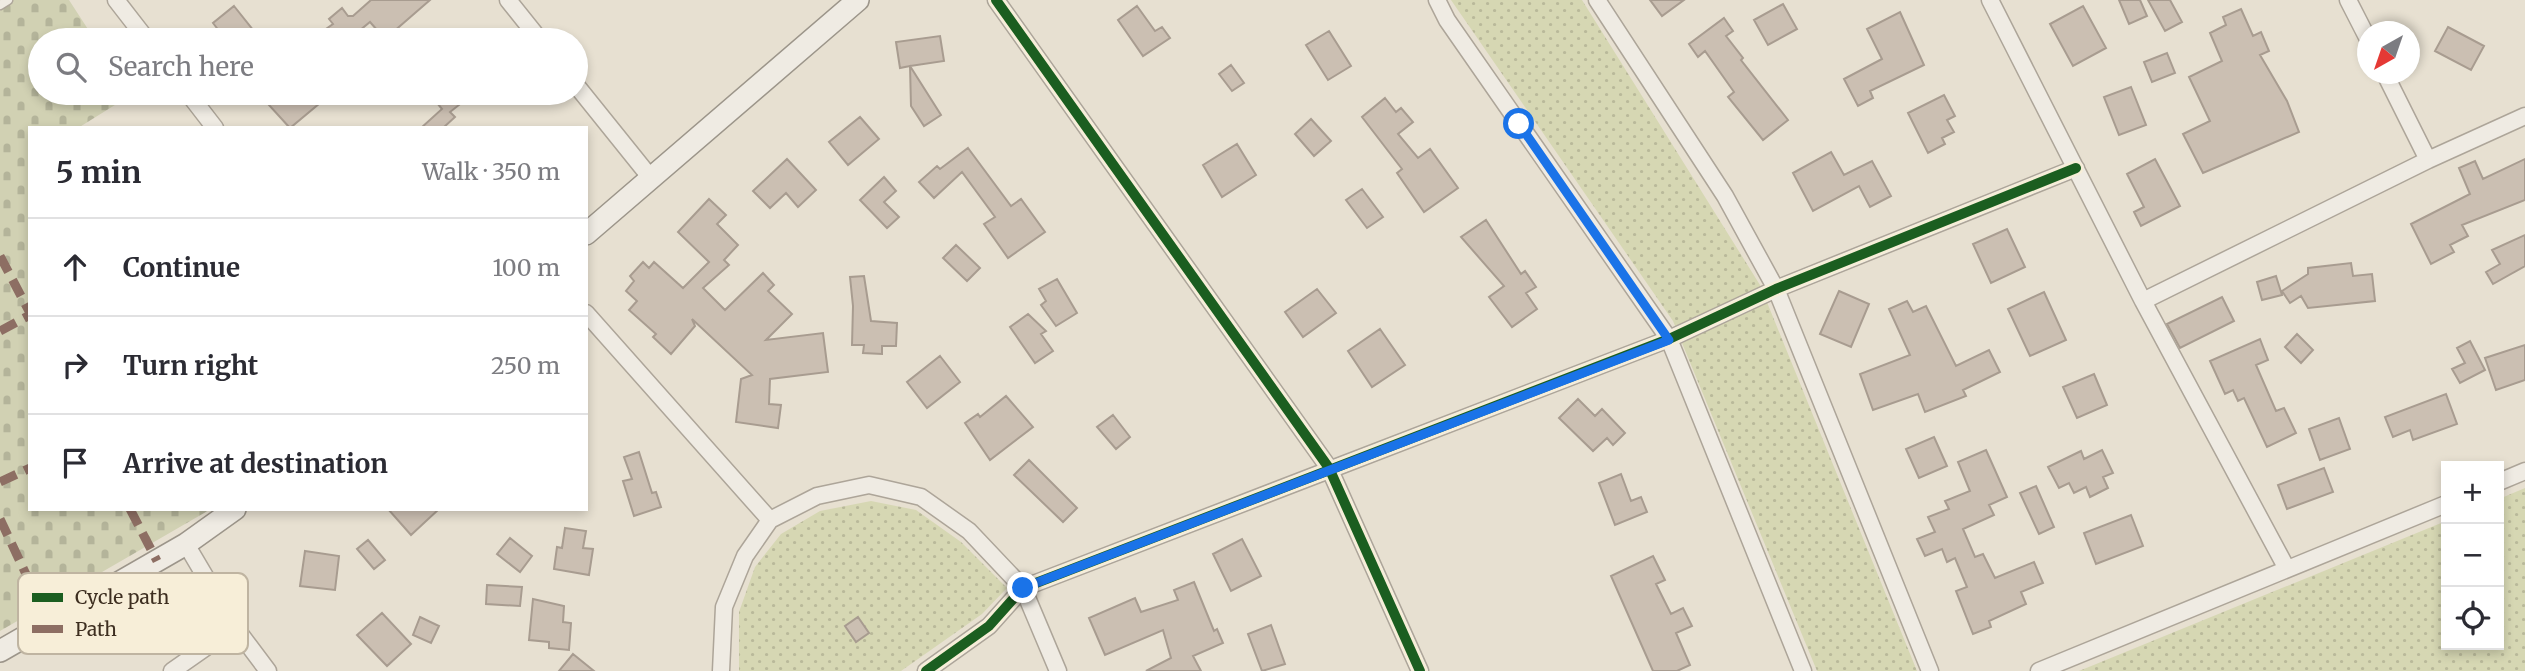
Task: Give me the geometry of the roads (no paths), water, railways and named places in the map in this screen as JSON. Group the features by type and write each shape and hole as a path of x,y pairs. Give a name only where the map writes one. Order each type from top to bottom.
{"street":[{"path":"116,0 138,28"},
{"path":"508,0 530,28"},
{"path":"588,232 858,0"},
{"path":"996,0 1329,468 1420,671"},
{"path":"1437,0 1447,20 1669,340 1803,671"},
{"path":"1597,0 1725,196 1776,289 1930,671"},
{"path":"1990,0 2143,301 2287,569"},
{"path":"2348,0 2359,21"},
{"path":"2390,84 2428,160"},
{"path":"588,100 650,177"},
{"path":"197,105 213,126"},
{"path":"2143,301 2428,160 2525,116"},
{"path":"926,671 989,626 1023,588 1329,468 1669,340 1776,289 2076,168"},
{"path":"588,315 770,520"},
{"path":"2504,480 2525,471"},
{"path":"721,671 724,607 745,556 770,520 817,496 869,485 920,497 969,531 1023,588 1058,671"},
{"path":"2039,671 2441,506"},
{"path":"136,573 186,544 232,511"},
{"path":"186,544 203,573"},
{"path":"0,651 18,641"},
{"path":"248,644 268,671"},
{"path":"172,671 196,654"}],"lane":[{"path":"0,5 8,0"}]}
